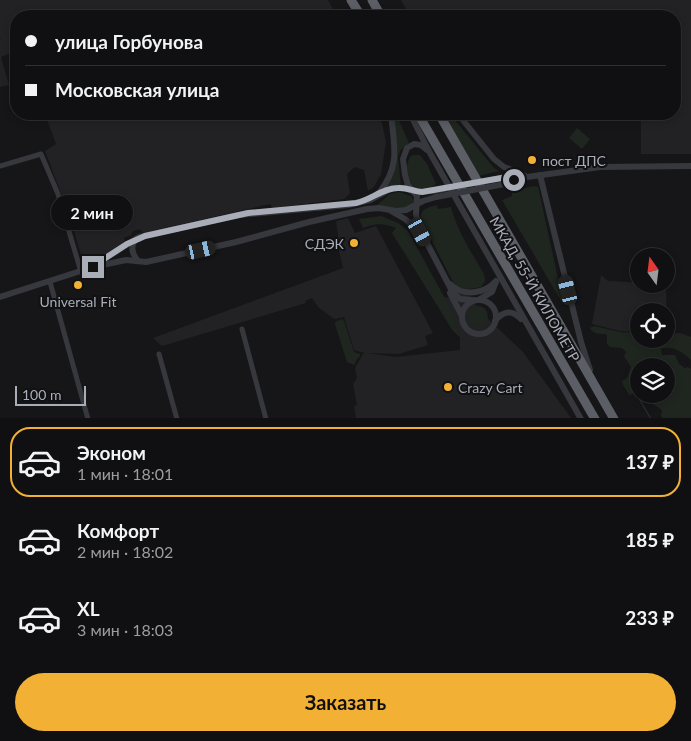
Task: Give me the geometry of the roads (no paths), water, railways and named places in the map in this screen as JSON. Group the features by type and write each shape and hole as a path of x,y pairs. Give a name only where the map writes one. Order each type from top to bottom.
{"highway":[{"name":"МКАД, 55-Й КИЛОМЕТР","path":"421,120 595,418"},
{"name":"МКАД, 55-Й КИЛОМЕТР","path":"442,120 614,418"}],"street":[{"path":"374,208 372,202 391,176 394,166 395,154 391,120"},
{"path":"413,120 581,418"},
{"path":"463,120 494,159 513,173 527,177"},
{"path":"430,153 422,145 410,145 404,152 403,159 406,180 417,196 416,221 420,232 450,288 457,297 464,300 486,301 492,305 495,311 495,321"},
{"path":"0,166 41,154 58,194 81,272"},
{"path":"0,296 81,272 137,238 239,215 348,205 363,202 386,190 398,188 434,194 527,177 600,167 691,166"},
{"path":"509,180 513,173"},
{"path":"540,175 581,342 600,395"},
{"path":"90,268 126,260 143,262 158,259 236,242 316,220 374,208 406,210 434,194"},
{"path":"388,210 420,232"},
{"path":"137,238 132,247 138,261"},
{"path":"462,316 465,306 492,292 496,280 490,257"},
{"path":"444,275 455,289 465,292 482,291 496,280"},
{"path":"444,275 447,288 462,316 466,328 474,333 481,334 487,331 503,313 513,312 529,328"},
{"path":"50,282 88,418"},
{"path":"242,330 266,418"},
{"path":"159,354 177,418"}],"waterway":[{"path":"642,403 650,418"}],"place":[{"name":"пост ДПС","path":"532,160"},
{"name":"СДЭК","path":"354,243"},
{"name":"Universal Fit","path":"78,285"},
{"name":"Crazy Cart","path":"448,387"}]}
